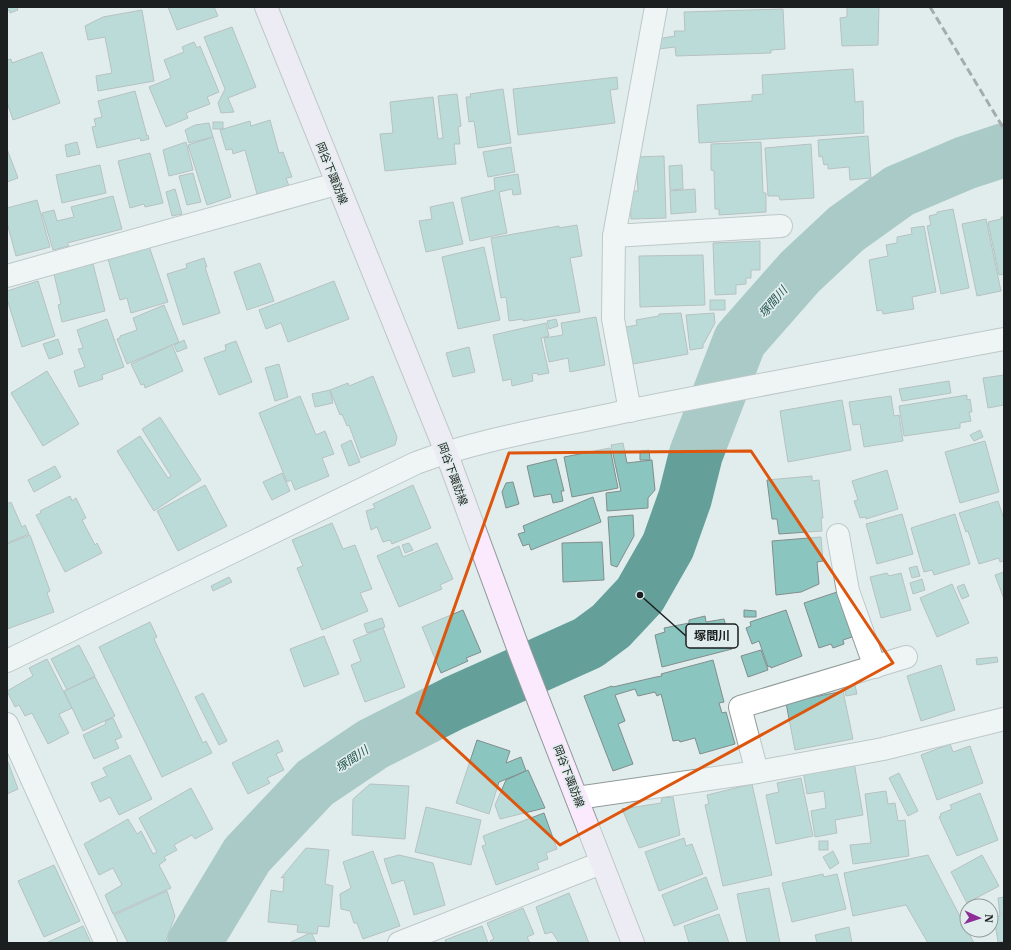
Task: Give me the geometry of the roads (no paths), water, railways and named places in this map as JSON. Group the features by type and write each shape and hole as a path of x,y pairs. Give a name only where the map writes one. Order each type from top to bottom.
{"main road":[{"name":"岡谷下諏訪線","path":"266,7 336,184 446,452 520,653 633,943"}],"street":[{"path":"630,411 613,319 614,236 656,7"},
{"path":"7,276 336,184"},
{"path":"614,236 781,226"},
{"path":"7,661 416,463 446,452 485,441 688,399 1004,339"},
{"path":"838,535 848,591 875,666"},
{"path":"757,772 740,707 906,657"},
{"path":"577,798 757,772 883,749 1004,719"},
{"path":"7,724 106,943"},
{"path":"399,943 601,863"}],"waterway":[{"name":"塚間川","path":"194,943 247,855 315,783 373,744 454,703 588,643 611,626 640,595 668,546 685,498 696,454 740,340 800,272 846,229 899,191 965,163 1004,150"}],"railway":[{"path":"930,7 1004,129"}],"place":[{"name":"塚間川","path":"640,595"}]}
